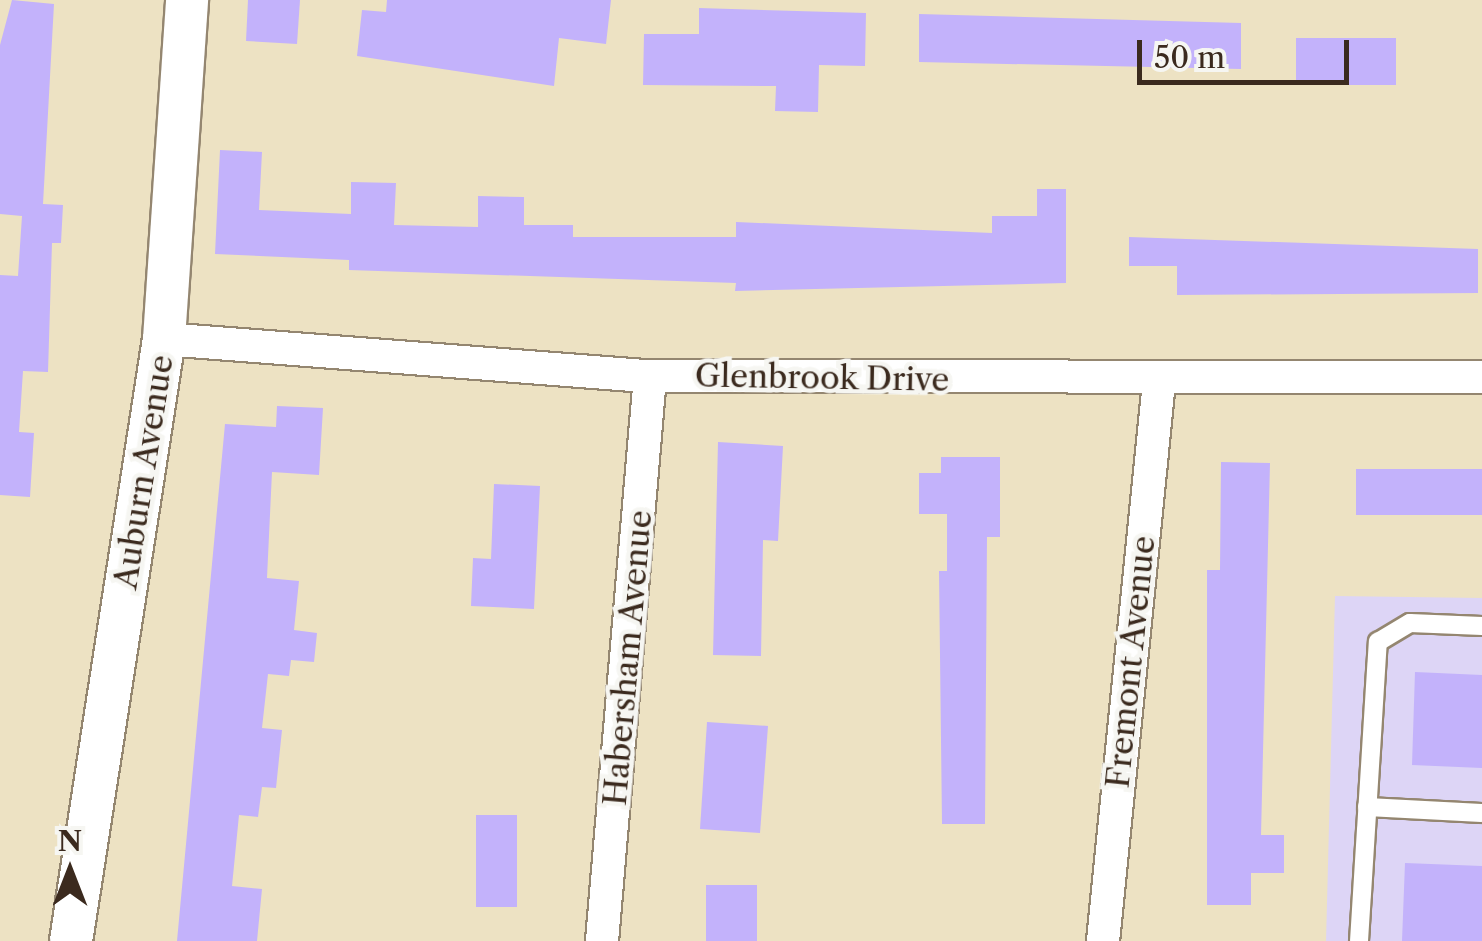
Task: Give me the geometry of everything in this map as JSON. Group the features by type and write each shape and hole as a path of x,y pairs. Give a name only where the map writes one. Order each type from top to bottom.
{"street":[{"name":"Auburn Avenue","path":"71,941 164,339 187,0"},
{"name":"Glenbrook Drive","path":"164,339 650,376 1159,382 1482,377"},
{"name":"Habersham Avenue","path":"602,941 650,376"},
{"name":"Fremont Avenue","path":"1103,941 1159,382"}],"lane":[{"path":"1359,941 1378,642 1410,622 1482,626"},
{"path":"1367,807 1482,813"}],"shaded area":[{"path":"1335,596 1482,598 1482,941 1326,941"}],"building":[{"path":"12,0 54,4 43,204 63,205 61,243 52,243 48,372 23,371 19,432 34,433 30,497 0,495 0,275 18,276 22,216 0,214 0,45"},
{"path":"248,0 300,0 297,44 246,41"},
{"path":"387,0 611,0 606,44 559,38 554,86 357,56 362,10 386,12"},
{"path":"699,8 866,13 865,66 819,65 818,112 775,111 776,86 643,85 644,34 699,34"},
{"path":"919,14 1241,23 1241,69 919,62"},
{"path":"1296,38 1396,38 1396,85 1296,85"},
{"path":"220,150 262,152 259,210 351,214 351,182 396,183 394,225 478,227 478,196 524,197 524,225 573,225 573,237 736,237 736,222 992,233 992,216 1037,216 1037,189 1066,189 1066,283 735,291 736,283 349,270 349,260 215,254"},
{"path":"1129,237 1478,249 1478,293 1177,295 1177,266 1129,266"},
{"path":"277,406 323,408 319,475 272,472 267,578 299,581 294,630 317,633 314,662 291,660 289,676 268,674 262,728 282,730 276,788 262,787 258,817 239,815 232,886 262,889 257,941 177,941 225,424 276,427"},
{"path":"718,442 783,446 778,541 763,540 761,656 713,655"},
{"path":"941,457 1000,457 1000,537 987,537 985,824 942,824 939,571 947,571 947,514 919,514 919,473 941,473"},
{"path":"1221,462 1270,463 1261,835 1284,835 1284,873 1251,873 1251,905 1207,905 1207,570 1220,570"},
{"path":"1356,469 1482,469 1482,515 1356,515"},
{"path":"494,484 540,486 534,609 471,606 473,558 491,559"},
{"path":"1415,672 1482,675 1482,768 1412,765"},
{"path":"707,722 768,726 760,833 700,829"},
{"path":"476,815 517,815 517,907 476,907"},
{"path":"1405,863 1482,866 1482,941 1402,941"},
{"path":"706,885 757,885 757,941 706,941"}]}
